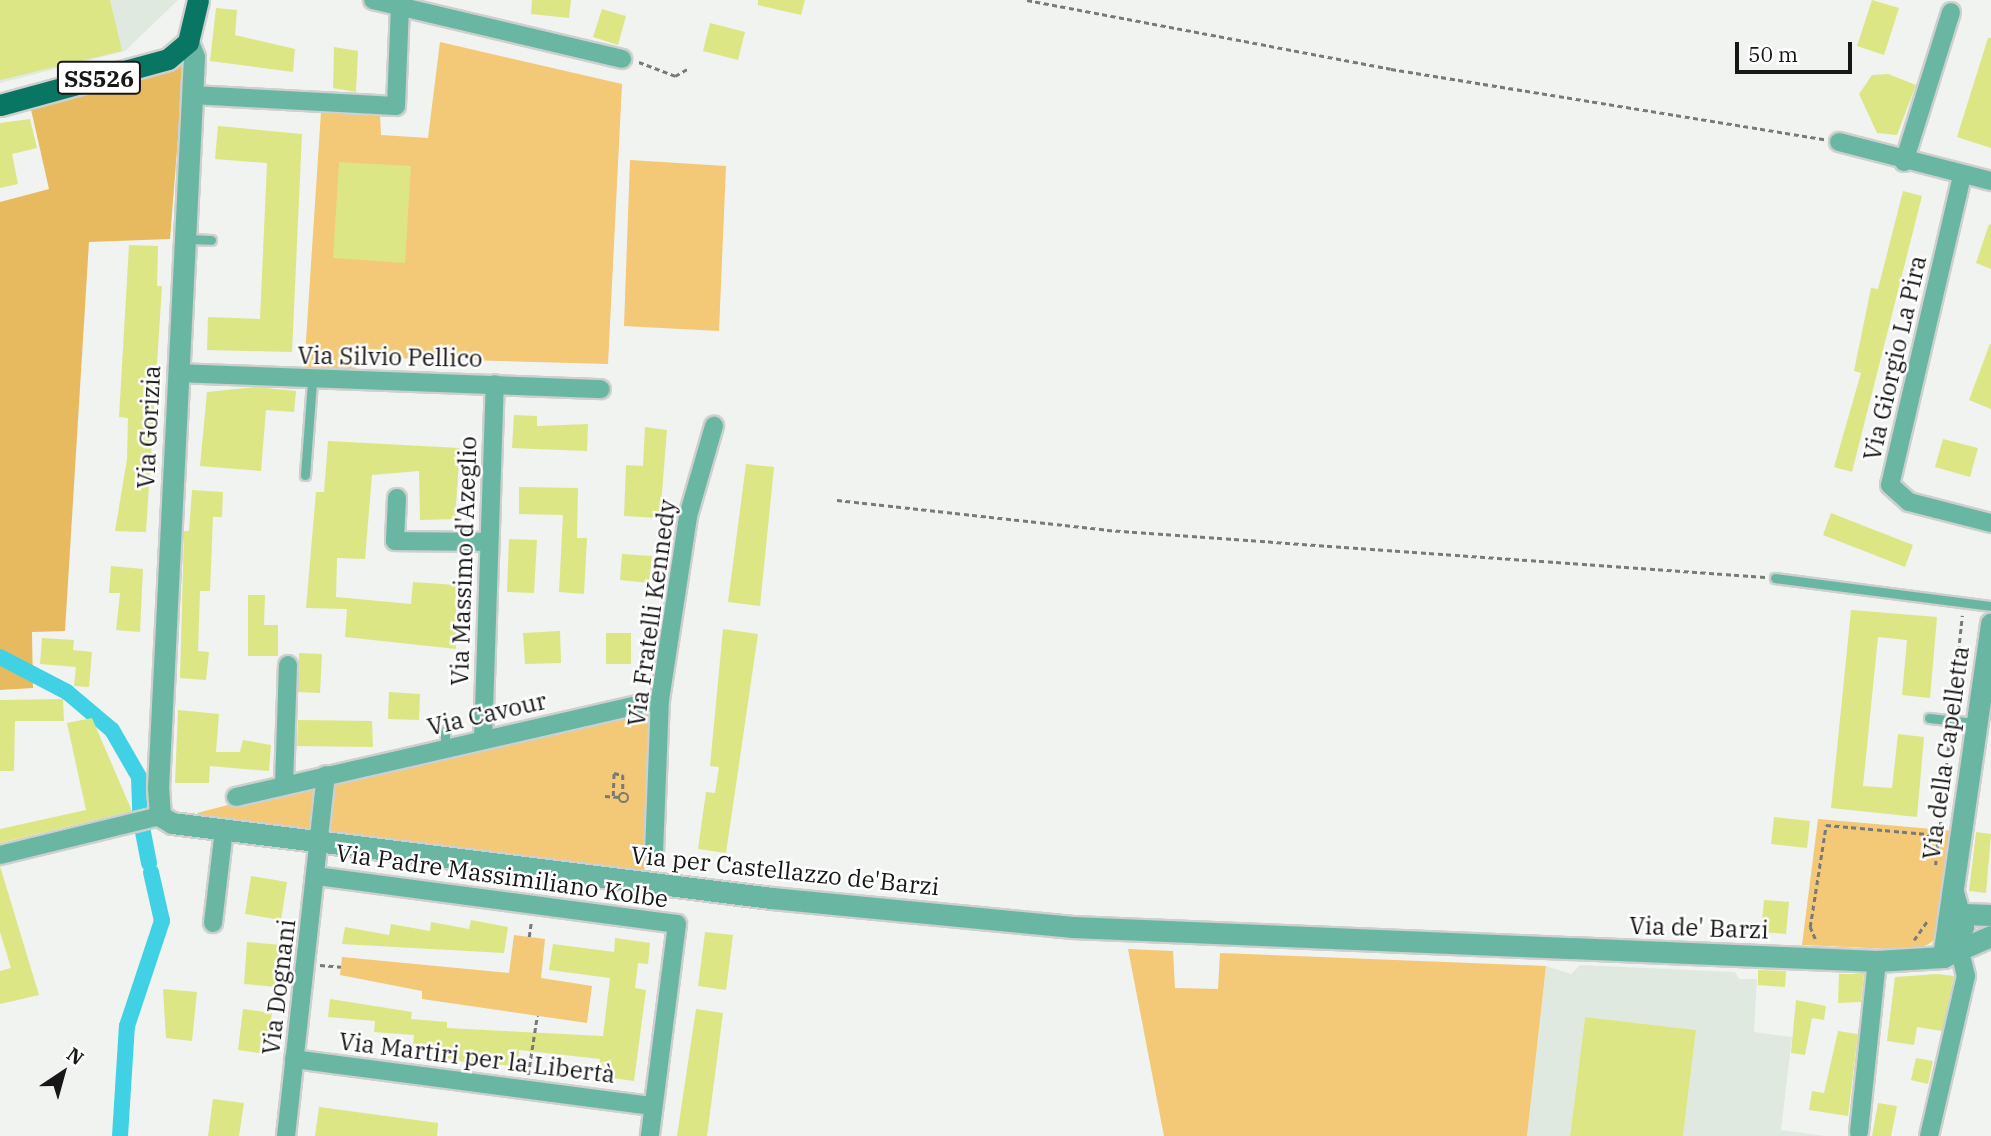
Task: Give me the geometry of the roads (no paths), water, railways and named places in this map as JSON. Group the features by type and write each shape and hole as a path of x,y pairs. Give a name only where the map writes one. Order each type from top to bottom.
{"main road":[{"path":"188,42 198,0"},
{"name":"SS526","path":"0,105 168,59 188,42"}],"street":[{"path":"373,0 622,59"},
{"path":"192,95 396,106 400,6"},
{"path":"1904,162 1951,12"},
{"name":"Via Gorizia","path":"160,816 192,95 188,42"},
{"path":"1839,142 1904,162 1991,181"},
{"name":"Via Giorgio La Pira","path":"1962,176 1890,485 1909,502 1991,523"},
{"name":"Via Silvio Pellico","path":"178,373 312,381 601,389"},
{"name":"Via Massimo d'Azeglio","path":"483,740 495,384"},
{"name":"Via Fratelli Kennedy","path":"654,853 660,700 688,516 715,426"},
{"path":"397,498 395,541 489,542"},
{"name":"Via della Capelletta","path":"1952,955 1953,891 1991,623"},
{"path":"284,785 288,665"},
{"name":"Via Cavour","path":"236,797 326,775 445,740 483,740 660,700"},
{"path":"322,844 326,775"},
{"path":"0,855 160,816"},
{"name":"Via per Castellazzo de'Barzi","path":"160,816 224,830 322,844 775,903 1197,940 1409,944"},
{"path":"213,923 224,830"},
{"name":"Via Dognani","path":"286,1136 322,844"},
{"name":"Via Padre Massimiliano Kolbe","path":"317,876 677,924 650,1136"},
{"name":"Via della Capelletta","path":"1953,891 1964,914"},
{"path":"1929,1136 1966,976 1952,955 1960,936 1964,914 1991,915"},
{"name":"Via de' Barzi","path":"1409,944 1451,951 1749,961 1800,958 1877,961 1952,955 1987,938"},
{"path":"1859,1132 1877,961"},
{"name":"Via Martiri per la Libertà","path":"295,1059 653,1106"}],"lane":[{"path":"185,239 211,240"},
{"path":"305,475 312,381"},
{"path":"1775,578 1991,606"},
{"path":"1928,718 1977,723"}],"waterway":[{"path":"0,657 67,692 112,730 139,777 140,811"},
{"path":"142,827 149,863"},
{"path":"120,1136 127,1026 162,921 151,872"}]}
